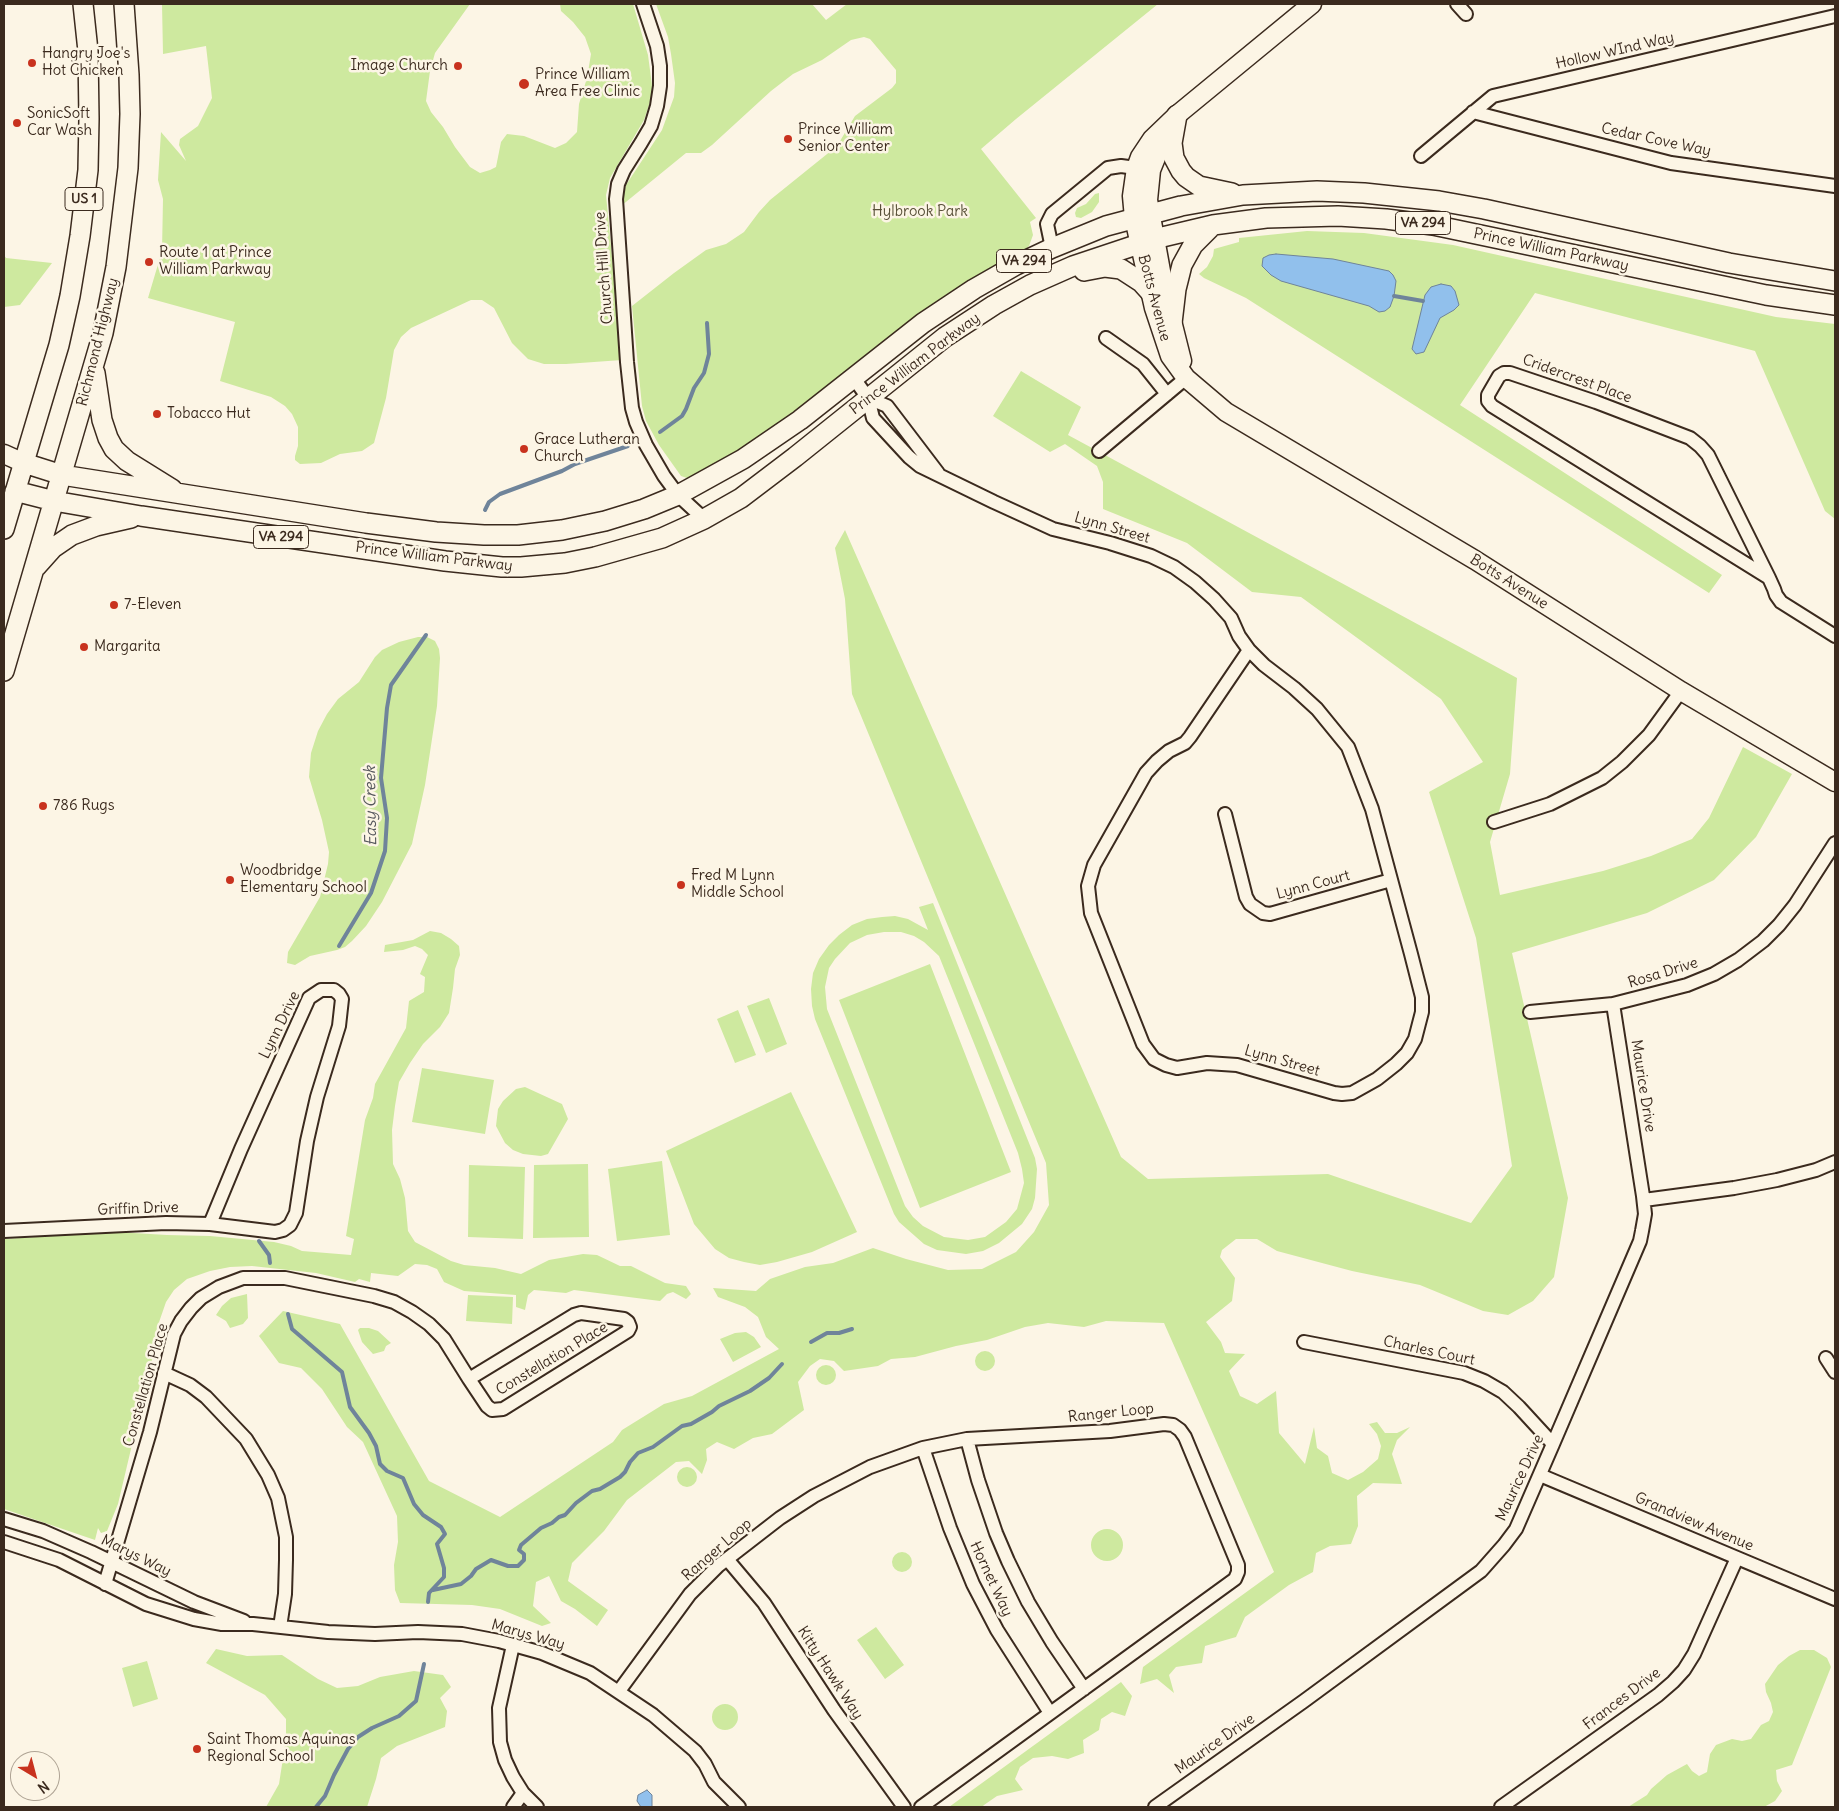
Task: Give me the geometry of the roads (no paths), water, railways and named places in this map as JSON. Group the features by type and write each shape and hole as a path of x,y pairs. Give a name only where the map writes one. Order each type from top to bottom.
{"main road":[{"name":"US 1","path":"4,529 10,488 24,463 58,345 70,296 80,236 88,170 89,119 88,59 83,4"},
{"name":"Richmond Highway","path":"4,671 94,365 106,320 116,266 128,168 130,75 124,4"},
{"path":"1177,115 1172,144 1174,158 1186,178 1199,186 1243,195"},
{"name":"Prince William Parkway","path":"24,463 62,475 392,527 436,532 502,535 562,530 605,521 644,509 678,495 743,460 774,439 923,323 974,289 1016,265 1106,226 1212,200 1243,195 1333,192 1439,201 1484,209 1729,263 1835,281"},
{"name":"Prince William Parkway","path":"10,488 54,501 141,516 445,561 502,567 565,563 606,554 662,538 704,519 758,486 965,323 994,305 1046,279 1074,266 1146,241 1213,225 1266,218 1362,217 1410,221 1457,229 1766,295 1835,303"},
{"path":"1172,323 1176,289 1182,265 1193,245 1213,225"},
{"path":"1046,279 1105,267 1114,267 1136,277 1150,292"},
{"path":"94,365 102,420 114,449 126,461 184,495"},
{"path":"33,570 53,548 72,535 96,526 141,516"},
{"path":"502,535 502,567"}],"street":[{"name":"Church Hill Drive","path":"644,4 657,46 660,86 657,106 650,126 624,170 618,184 616,199 627,362 636,422 651,455 678,495 704,519"},
{"path":"1146,241 1142,216 1132,196 1136,168 1140,157 1152,139 1177,115 1312,4"},
{"path":"1457,4 1466,14"},
{"name":"Hollow WInd Way","path":"1421,156 1492,96 1835,16"},
{"name":"Cedar Cove Way","path":"1473,112 1671,163 1835,186"},
{"path":"1142,216 1148,200 1151,170 1162,141 1177,115"},
{"path":"1052,248 1048,236 1047,221 1052,214 1108,168 1121,166 1136,168"},
{"name":"Botts Avenue","path":"1146,241 1150,292 1163,339 1170,356 1186,378 1226,412 1475,560 1681,691 1835,782"},
{"name":"Botts Avenue","path":"1146,241 1172,323 1186,378"},
{"path":"1106,338 1142,364 1166,394"},
{"name":"Cridercrest Place","path":"1768,578 1492,406 1488,401 1488,395 1499,376 1504,373 1510,373 1596,402 1690,438 1708,455 1781,602 1835,636"},
{"name":"Lynn Street","path":"853,377 868,398 872,418 920,466 1053,528 1151,556 1174,567 1195,582 1231,618 1249,650 1317,709 1348,747 1372,809 1422,997 1422,1012 1415,1039 1407,1052 1396,1064 1377,1079 1352,1093 1342,1094 1237,1065 1207,1063 1176,1068 1154,1059 1146,1050 1091,913 1088,886 1091,871 1097,857 1146,773 1169,751 1184,743 1190,737 1249,650"},
{"path":"1099,451 1186,378"},
{"name":"Lynn Street","path":"868,398 887,406 939,474"},
{"path":"4,454 24,463"},
{"path":"1494,822 1550,804 1602,778 1649,735 1681,691"},
{"name":"Lynn Court","path":"1225,814 1246,897 1250,904 1263,913 1270,914 1391,880"},
{"name":"Rosa Drive","path":"1530,1012 1613,1004 1687,985 1714,974 1738,960 1762,941 1778,925 1795,905 1835,843"},
{"name":"Lynn Drive","path":"210,1224 309,998 321,990 334,990 339,994 343,1004 339,1026 313,1115 296,1213 290,1225 283,1230 273,1232"},
{"name":"Maurice Drive","path":"1155,1807 1304,1701 1481,1570 1504,1545 1516,1528 1640,1241 1644,1200 1613,1004"},
{"path":"1644,1200 1734,1188 1777,1180 1816,1170 1835,1162"},
{"name":"Griffin Drive","path":"4,1231 166,1223 210,1224 273,1232"},
{"name":"Constellation Place","path":"106,1584 150,1432 174,1334 181,1322 201,1298 219,1287 243,1278 285,1278 374,1296 394,1302 412,1312 439,1334 449,1346 487,1406 492,1410 499,1410 628,1332 630,1327 624,1319 581,1313 574,1315 470,1379"},
{"name":"Charles Court","path":"1304,1342 1464,1373 1484,1381 1503,1392 1519,1406 1553,1444"},
{"path":"1826,1358 1835,1372"},
{"path":"164,1373 190,1385 206,1397 246,1439 268,1475 278,1498 286,1537 284,1594 280,1627"},
{"name":"Ranger Loop","path":"619,1691 690,1594 727,1558 780,1518 814,1496 870,1467 923,1448 967,1439 1082,1433 1164,1424 1172,1425 1180,1430 1185,1437 1238,1564 1238,1572 1232,1582 921,1807"},
{"name":"Hornet Way","path":"967,1439 987,1507 1008,1561 1028,1602 1084,1689"},
{"name":"Hornet Way","path":"923,1448 950,1528 973,1584 1013,1658 1050,1714"},
{"name":"Grandview Avenue","path":"1540,1475 1835,1599"},
{"name":"Marys Way","path":"4,1519 43,1531 194,1602 253,1624"},
{"name":"Marys Way","path":"4,1542 58,1560 146,1604 185,1617 222,1624 253,1624 328,1632 447,1633 473,1636 542,1652 590,1673 652,1715 695,1751 705,1764 714,1782 739,1807"},
{"name":"Kitty Hawk Way","path":"727,1558 764,1603 834,1710 904,1807"},
{"name":"Frances Drive","path":"1501,1807 1658,1695 1673,1682 1684,1670 1694,1654 1737,1558"},
{"path":"513,1645 500,1708 500,1742 505,1760 513,1777 523,1793 537,1807"},
{"path":"514,1807 523,1793"}],"water":[{"path":"1276,254 1333,259 1389,271 1396,281 1390,307 1385,311 1379,312 1369,306 1281,281 1262,266 1263,258"},
{"path":"1441,284 1451,286 1455,291 1459,305 1440,318 1424,352 1416,354 1412,349 1425,295 1431,287"},
{"path":"647,1790 652,1795 652,1807 641,1807 637,1801 638,1795"}],"waterway":[{"path":"1394,296 1423,301"},
{"name":"Easy Creek","path":"660,432 682,416 694,388 704,373 709,354 707,323"},
{"name":"Easy Creek","path":"485,510 489,502 500,494 562,471 575,464 628,446"},
{"name":"Easy Creek","path":"339,946 371,893 385,851 387,818 381,778 387,708 391,685 426,635"},
{"name":"Easy Creek","path":"259,1241 269,1255 270,1263"},
{"name":"Easy Creek","path":"288,1314 292,1329 342,1372 350,1407 376,1446 380,1464 387,1471 403,1478 414,1504 423,1515 441,1527 445,1534 437,1544 444,1568 444,1577 429,1593 428,1602"},
{"path":"811,1342 827,1333 839,1333 852,1329"},
{"path":"433,1590 461,1584 476,1569 491,1560 508,1566 518,1566 524,1560 524,1554 519,1550 521,1545 541,1528 565,1515 576,1503 592,1491 600,1489 620,1477 638,1453 653,1447 682,1426 691,1424 719,1406 750,1391 769,1378 782,1364"},
{"name":"Easy Creek","path":"316,1807 325,1796 348,1749 358,1737 372,1728 399,1716 416,1701 424,1664"}],"place":[{"name":"Hangry Joe's Hot Chicken","path":"32,63"},
{"name":"Image Church","path":"458,66"},
{"name":"Prince William Area Free Clinic","path":"524,84"},
{"name":"SonicSoft Car Wash","path":"17,123"},
{"name":"Prince William Senior Center","path":"788,139"},
{"name":"Route 1 at Prince William Parkway","path":"149,262"},
{"name":"Tobacco Hut","path":"157,414"},
{"name":"Grace Lutheran Church","path":"524,449"},
{"name":"7-Eleven","path":"114,605"},
{"name":"Margarita","path":"84,647"},
{"name":"786 Rugs","path":"43,806"},
{"name":"Woodbridge Elementary School","path":"230,880"},
{"name":"Fred M Lynn Middle School","path":"681,885"},
{"name":"Saint Thomas Aquinas Regional School","path":"197,1749"}],"park label":[{"name":"Hylbrook Park","path":"920,212"}]}
